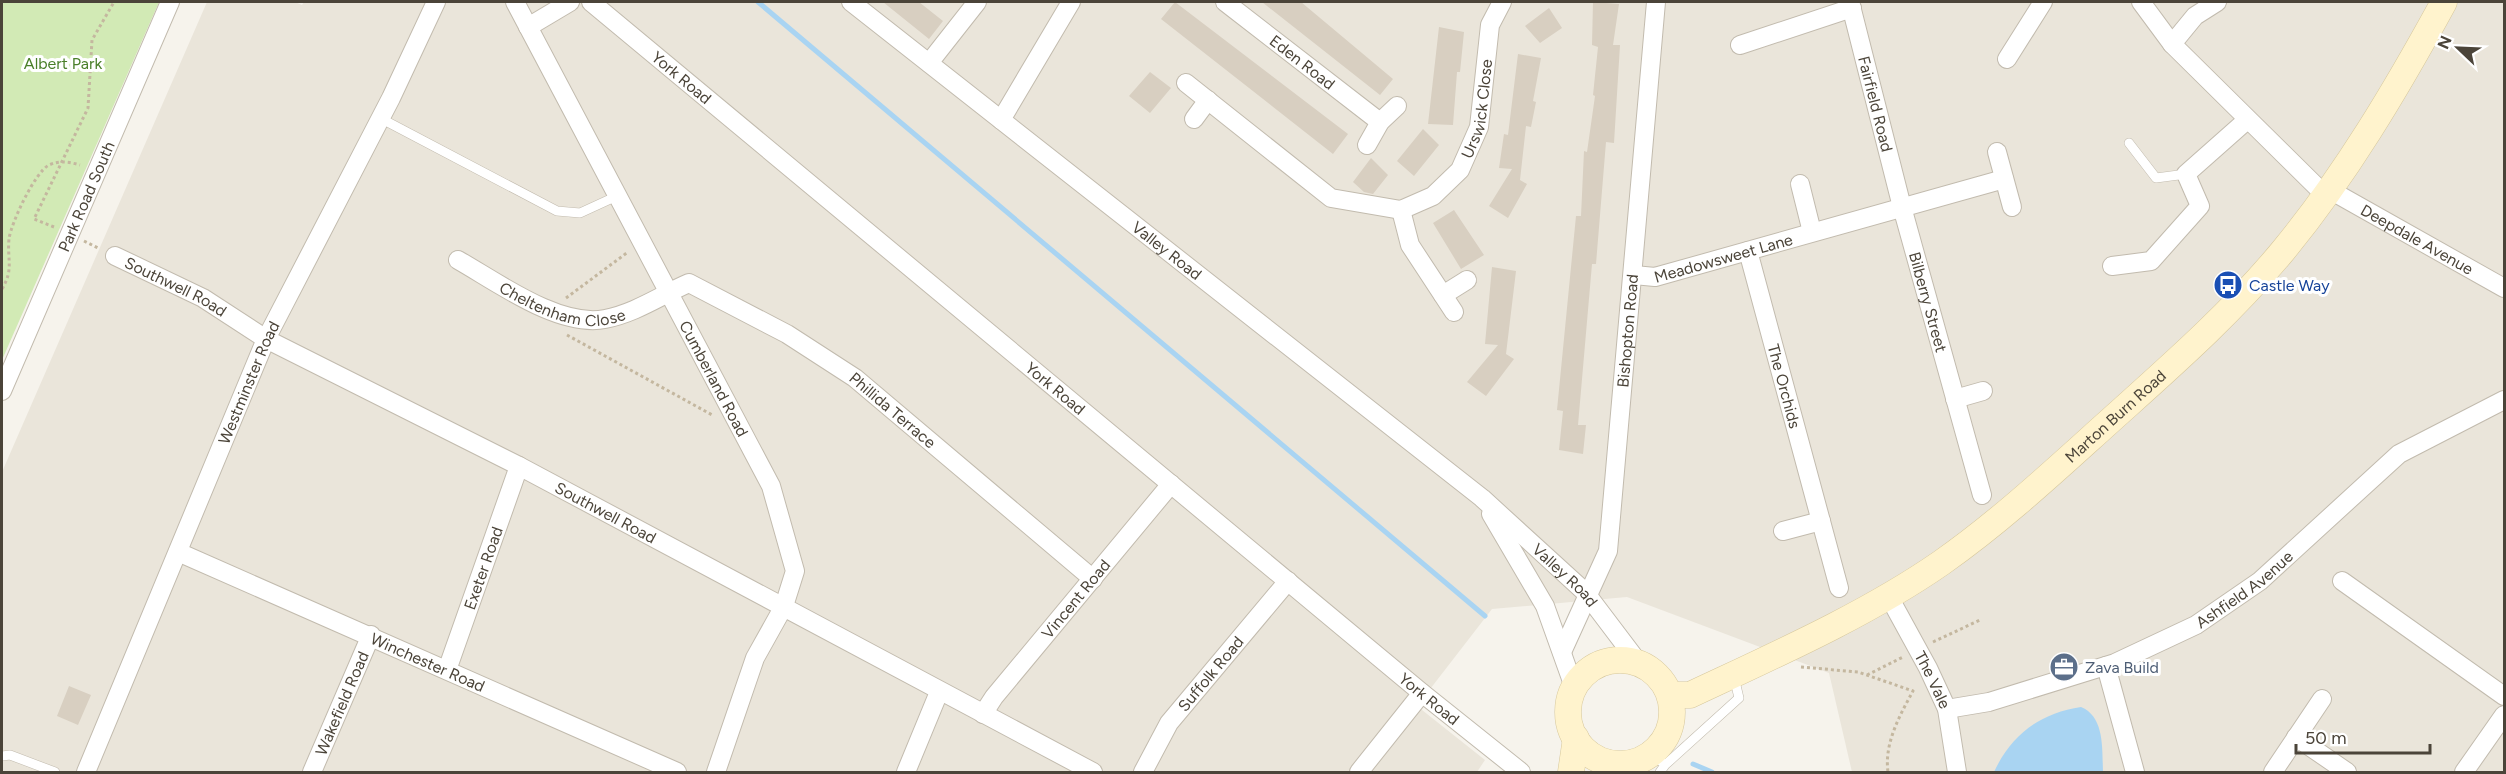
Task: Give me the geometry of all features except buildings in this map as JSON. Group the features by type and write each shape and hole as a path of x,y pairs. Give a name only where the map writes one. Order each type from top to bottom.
{"street":[{"name":"Park Road South","path":"2,391 170,2"},
{"name":"Cumberland Road","path":"513,2 771,486 795,571 784,606 755,658 716,772"},
{"path":"528,27 570,2"},
{"name":"York Road","path":"591,2 1422,693 1521,772"},
{"name":"Valley Road","path":"851,2 1482,498 1587,595 1638,662"},
{"path":"929,63 977,2"},
{"path":"1001,120 1071,2"},
{"name":"Eden Road","path":"1225,2 1380,122"},
{"name":"Urswick Close","path":"1401,210 1433,196 1460,170 1479,127 1490,25 1502,2"},
{"name":"Bishopton Road","path":"1562,652 1608,551 1634,275 1656,2"},
{"path":"2007,59 2043,2"},
{"path":"2141,2 2172,44 2247,120 2328,193"},
{"path":"2172,44 2195,16 2217,2"},
{"name":"Marton Burn Road","path":"1670,695 1690,695 1733,675 1888,595 1940,564 2001,518 2157,379 2242,297 2281,253 2328,193 2444,2"},
{"name":"Westminster Road","path":"86,772 266,339 440,3"},
{"path":"1740,45 1851,5"},
{"name":"Fairfield Road","path":"1851,5 1902,207"},
{"path":"1186,83 1331,198 1401,210 1410,245 1454,312"},
{"path":"1194,119 1208,100"},
{"path":"1367,145 1380,122 1397,106"},
{"path":"2112,267 2151,261 2200,206 2186,174 2247,120"},
{"path":"1996,152 2012,207"},
{"name":"Meadowsweet Lane","path":"1634,275 1655,277 2004,179"},
{"name":"Meadowsweet Lane","path":"1800,184 1812,232"},
{"name":"Deepdale Avenue","path":"2328,193 2505,288"},
{"name":"Bilberry Street","path":"1902,207 1982,495"},
{"name":"The Orchids","path":"1748,251 1839,588"},
{"name":"Southwell Road","path":"115,256 203,298 266,339 519,466 784,606 939,693 983,714 1072,767 1093,772"},
{"name":"Cheltenham Close","path":"458,260 546,309 571,318 603,319 639,308 668,292"},
{"path":"1443,295 1467,280"},
{"name":"Phillida Terrace","path":"668,292 689,283 787,334 855,378 1093,579"},
{"path":"1955,399 1983,391"},
{"name":"Ashfield Avenue","path":"1947,709 1989,702 2106,666 2196,625 2260,581 2399,454 2505,400"},
{"name":"Exeter Road","path":"447,670 519,466"},
{"name":"Vincent Road","path":"983,714 994,697 1171,484"},
{"name":"Valley Road","path":"1482,498 1545,606 1574,687"},
{"path":"1783,531 1821,521"},
{"name":"Winchester Road","path":"178,552 677,772"},
{"name":"Suffolk Road","path":"1143,772 1169,723 1288,581"},
{"path":"2342,581 2505,696"},
{"name":"The Vale","path":"1888,595 1928,668 1947,709 1957,772"},
{"name":"Wakefield Road","path":"312,772 372,636"},
{"path":"1571,772 1576,738 1568,713 1574,687 1583,675 1595,666 1616,660 1638,662 1652,670 1663,681 1670,695 1673,711 1670,727 1663,741 1640,765 1595,757 1576,738"},
{"path":"2106,666 2135,772"},
{"path":"906,772 939,693"},
{"path":"1359,772 1422,693"},
{"path":"2272,772 2322,699"},
{"path":"2464,772 2505,715"},
{"path":"2296,737 2347,772"}],"lane":[{"path":"380,118 557,211 580,213 617,196"},
{"path":"2129,143 2156,178 2186,174"},
{"path":"1640,765 1739,698 1733,675"},
{"path":"2,756 10,755 55,772"}],"path":[{"path":"61,161 88,108 92,40 114,2"},
{"path":"2,289 10,275 9,238 16,212 46,166 61,161 97,170"},
{"path":"642,242 561,301 546,309 561,332 744,432"},
{"path":"1794,666 1857,672 1912,691 1895,724 1887,763 1888,772"}],"shaded area":[{"path":"207,2 295,2 302,5 304,2 2504,2 2504,772 1852,772 1829,673 1627,597 1492,609 1417,706 1485,760 1477,772 2,772 2,472"}],"green space":[{"name":"Albert Park","path":"2,2 159,2 2,360"}],"water":[{"path":"2081,707 2089,712 2098,726 2102,744 2103,772 1994,772 2009,747 2028,728 2052,714"}],"waterway":[{"path":"758,2 1485,616"},
{"path":"1693,764 1712,772"}],"place":[{"name":"Castle Way","path":"2228,285"},
{"name":"Zava Build","path":"2064,667"}]}
